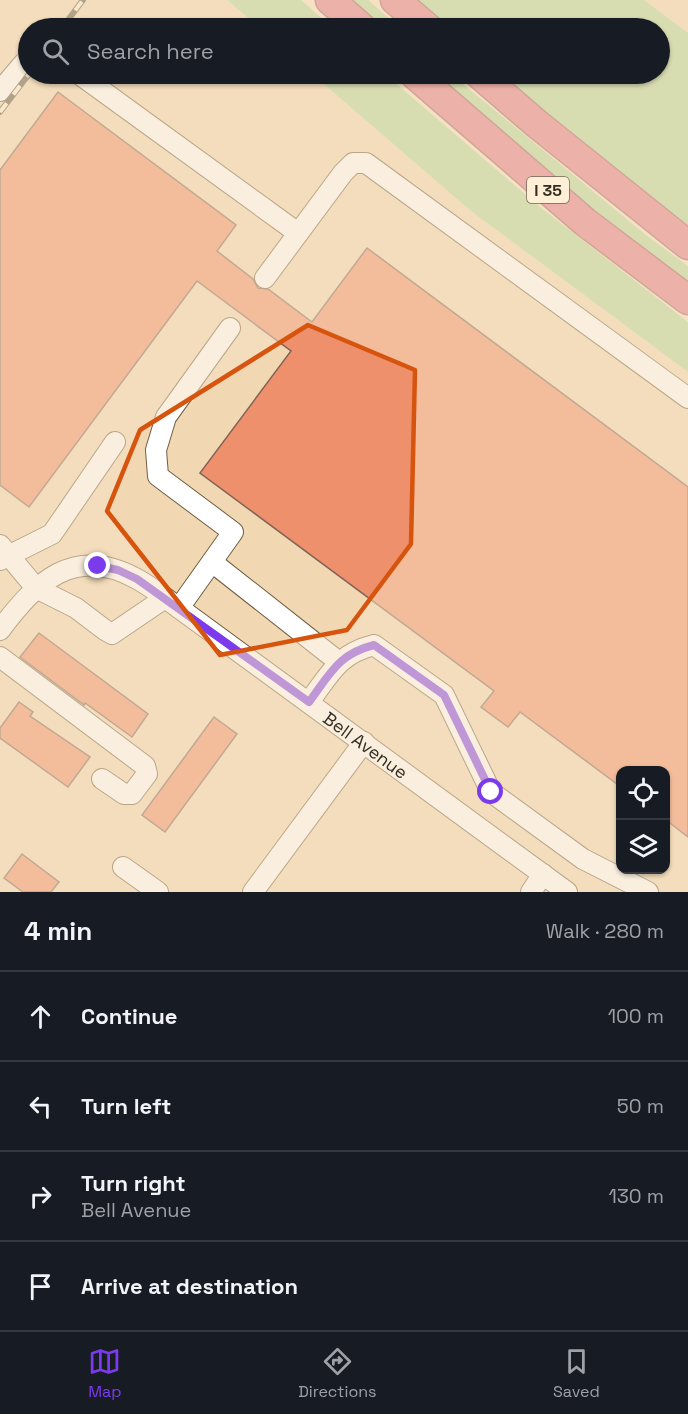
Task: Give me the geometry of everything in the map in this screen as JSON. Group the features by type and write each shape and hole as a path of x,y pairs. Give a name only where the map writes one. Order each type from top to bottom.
{"highway":[{"path":"330,0 351,18"},
{"path":"395,0 416,18"},
{"name":"I 35","path":"426,84 585,222 688,300"},
{"name":"I 35","path":"491,84 688,245"}],"street":[{"path":"0,91 18,70"},
{"path":"93,84 298,233"},
{"path":"265,278 343,173 353,163 366,163 688,398"},
{"path":"115,442 52,534 3,553 36,588 76,608 112,634 172,603 212,562 233,532 158,476 156,450 166,417 230,327"},
{"path":"212,562 339,662"},
{"name":"Bell Avenue","path":"0,630 20,604 51,576 65,569 81,566 98,566 118,570 137,579 172,603 567,892"},
{"path":"309,702 339,662 356,650 374,645 444,695 491,792 583,860 648,892"},
{"path":"0,657 146,766 147,774 132,794 124,794 102,779"},
{"path":"253,892 364,742"},
{"path":"123,867 158,892"},
{"path":"531,892 543,874"}],"highlighted area":[{"path":"308,325 415,370 411,544 347,630 220,655 107,511 140,430"}],"shaded area":[{"path":"0,0 227,0 248,18 18,18 18,84 324,84 471,211 688,372 688,892 0,892"},
{"path":"644,0 688,0 688,33"}],"green space":[{"path":"227,0 301,0 322,18 248,18"},
{"path":"342,0 368,0 389,18 363,18"},
{"path":"408,0 644,0 668,18 429,18"},
{"path":"670,20 688,33 688,232 505,84 670,84"},
{"path":"324,84 397,84 540,207 688,322 688,372 471,211"},
{"path":"439,84 463,84 646,235 688,266 688,288 602,224"}],"building":[{"path":"58,92 236,225 217,251 253,279 258,288 268,289 312,322 367,248 688,487 688,837 670,823 670,766 616,766 616,783 520,712 508,727 481,707 494,691 200,473 291,351 197,281 29,507 0,485 0,170"},
{"path":"39,633 148,714 132,737 85,703 84,705 20,657"},
{"path":"19,702 33,712 30,716 90,757 68,787 0,738 0,728"},
{"path":"214,717 237,734 165,832 142,815"},
{"path":"22,854 59,882 51,892 23,892 4,878"}],"railway":[{"path":"70,18 83,0"},
{"path":"0,112 21,84"}],"route":[{"path":"98,566 118,570 137,579 309,702 339,662 356,650 374,645 444,695 491,792"}]}
